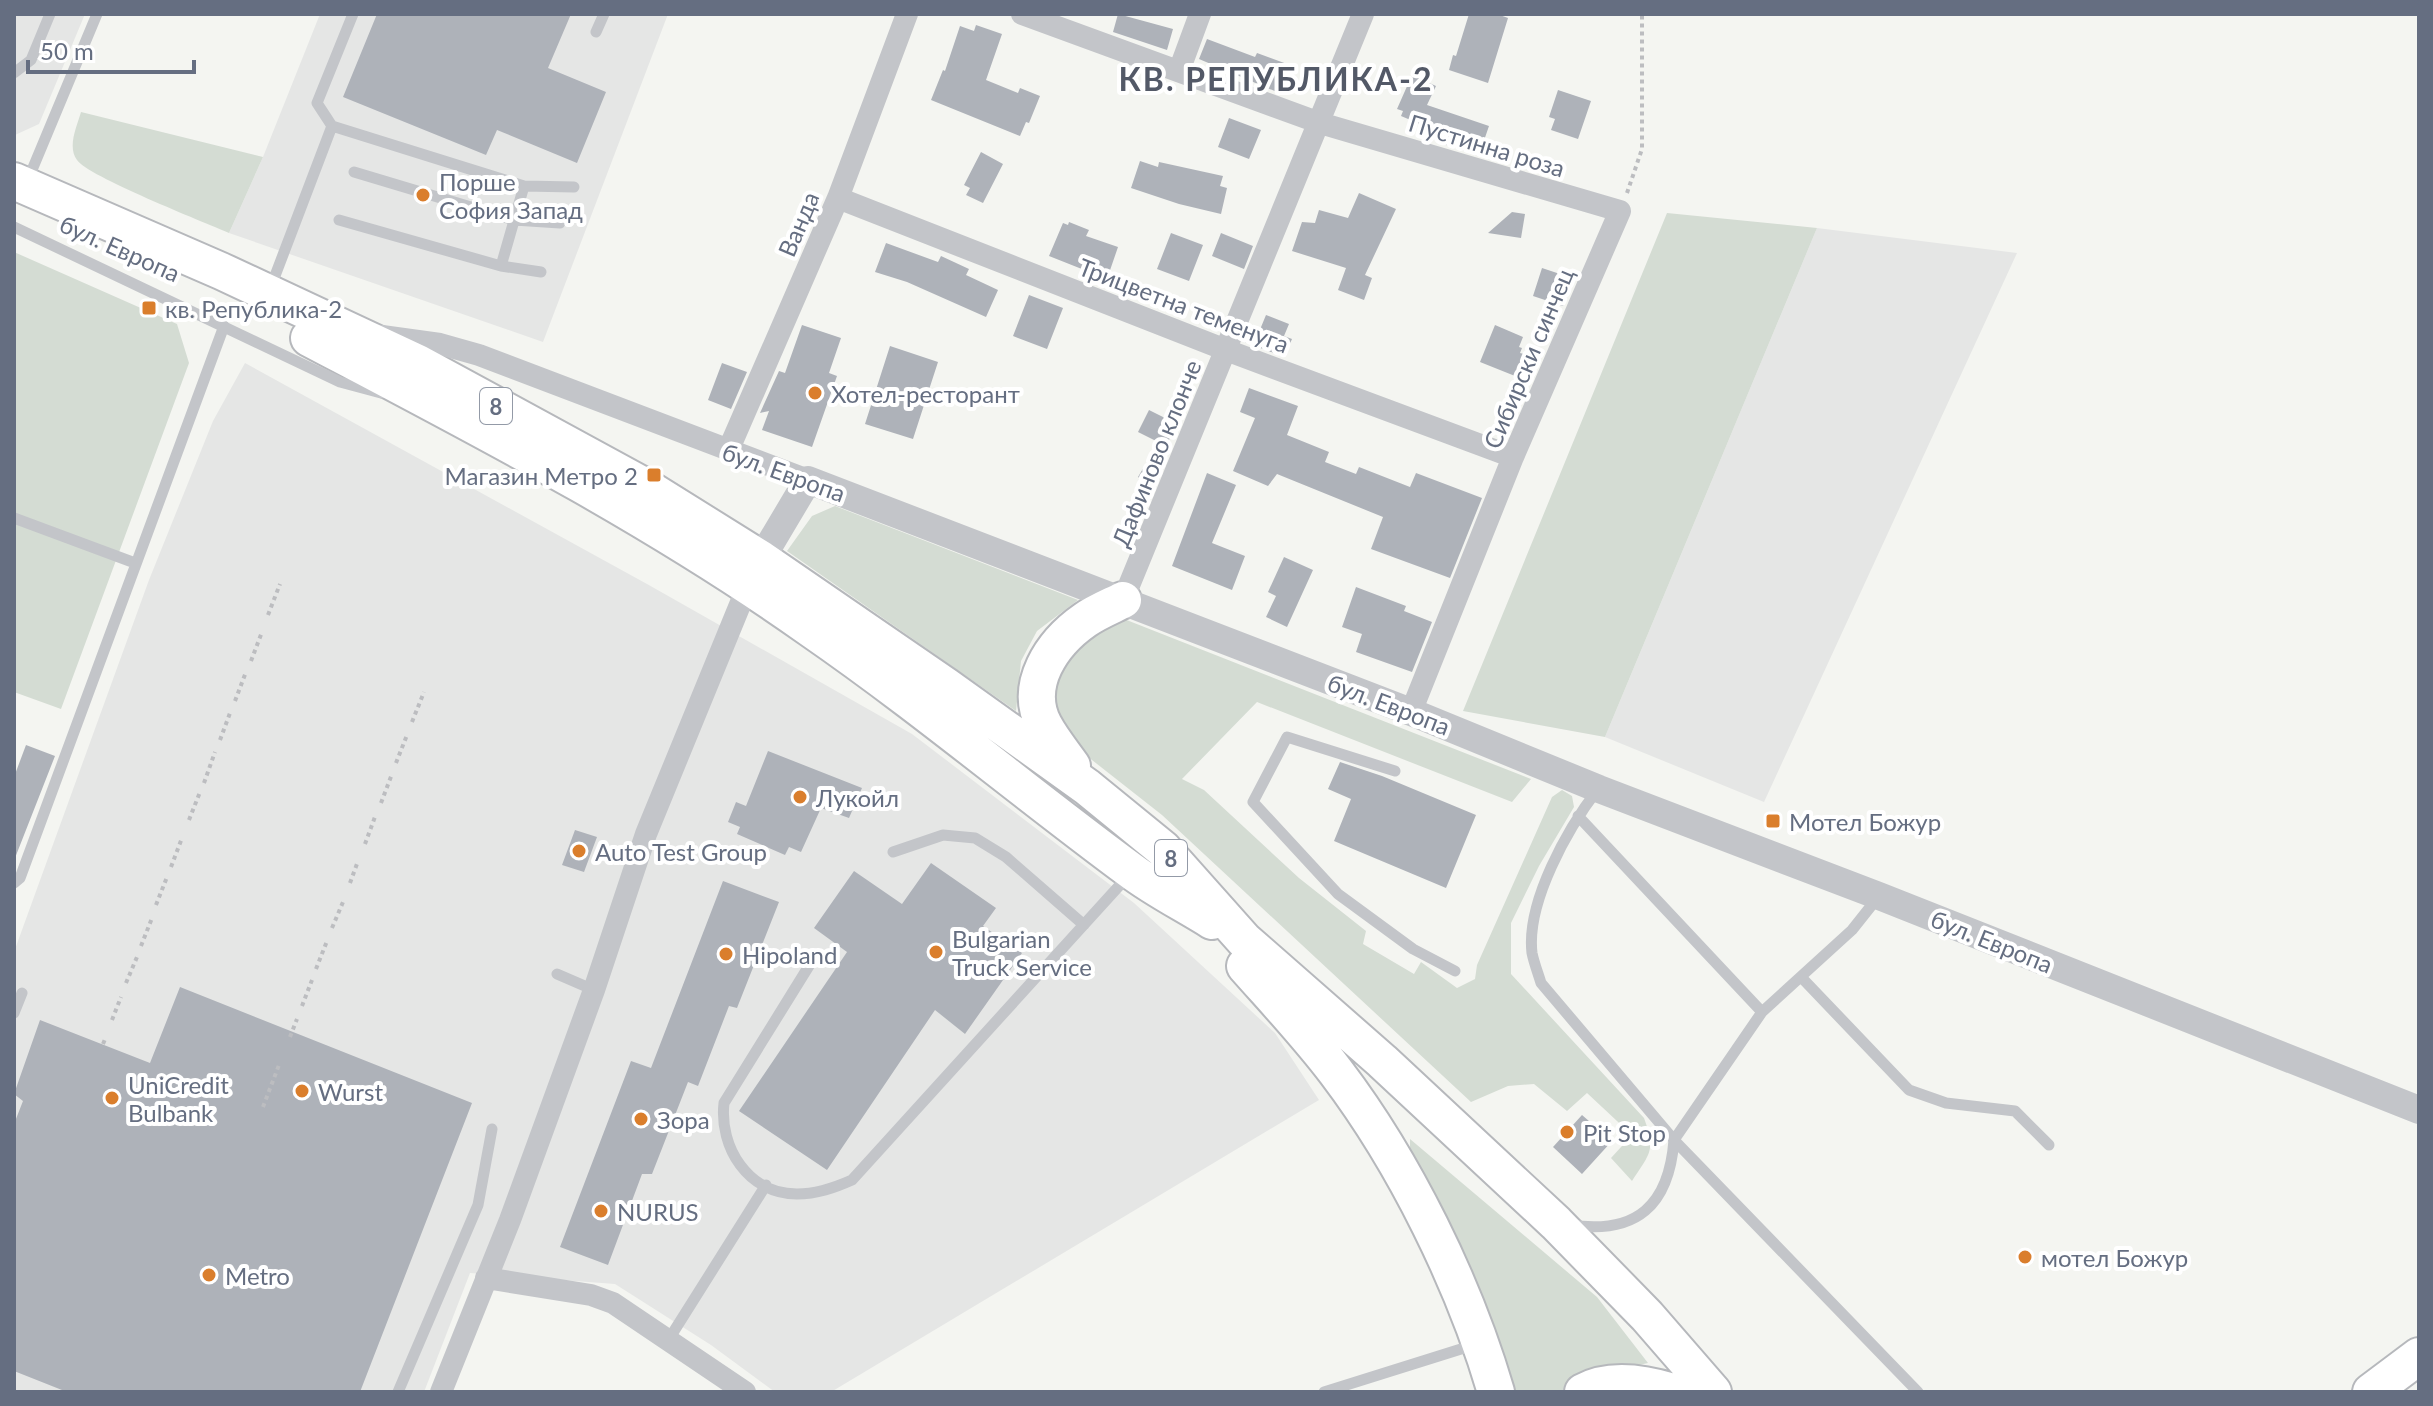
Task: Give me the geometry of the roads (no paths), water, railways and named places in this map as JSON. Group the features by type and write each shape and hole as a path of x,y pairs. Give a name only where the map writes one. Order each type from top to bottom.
{"main road":[{"name":"бул. Европа","path":"18,189 223,297"},
{"name":"8","path":"223,297 268,293 418,363 644,486 754,573 809,627 936,719 1132,871 1244,940"},
{"name":"8","path":"223,297 446,410 656,528 754,573 946,686 1087,787 1163,849 1244,940 1382,1061 1556,1223 1647,1316 1713,1392"},
{"path":"1087,787 1043,724 1037,696 1041,669 1058,644 1085,619 1123,600"},
{"path":"1196,911 1319,1049 1388,1147 1430,1227 1481,1342 1496,1392"},
{"path":"2371,1392 2419,1356"},
{"path":"1583,1392 1615,1383 1673,1392"}],"street":[{"name":"Ванда","path":"728,451 838,198 907,14"},
{"name":"Пустинна роза","path":"1022,14 1320,123 1620,211"},
{"path":"1179,71 1200,14"},
{"name":"Дафиново клонче","path":"1123,600 1363,14"},
{"name":"Трицветна теменуга","path":"838,198 1226,350 1513,457"},
{"name":"Сибирски синчец","path":"1411,712 1513,457 1620,211"},
{"name":"бул. Европа","path":"349,332 440,344 479,355 1411,712 1599,789 1879,896 2419,1110"},
{"path":"441,1392 510,1220 594,990 646,834 754,573 808,480"},
{"path":"486,1278 591,1295 613,1303 745,1392"}],"lane":[{"path":"14,73 31,60 50,14"},
{"path":"18,189 97,14"},
{"path":"353,14 317,103 332,126 524,186 574,187"},
{"path":"596,32 604,14"},
{"path":"268,293 332,126"},
{"path":"354,172 514,220 560,223"},
{"path":"501,266 524,186"},
{"path":"339,220 501,266 541,272"},
{"path":"14,227 223,297 135,563 20,878 14,883"},
{"path":"14,518 135,563"},
{"path":"1395,771 1287,737 1253,802 1338,894 1413,949 1455,971"},
{"path":"1599,789 1578,816 1546,884 1533,926 1532,952 1541,983 1674,1140 1918,1392"},
{"path":"1578,816 1762,1012"},
{"path":"893,852 943,835 975,838 1006,857 1084,925"},
{"path":"812,961 724,1103 722,1120 731,1152 743,1171 779,1192 796,1194 826,1191 852,1180 1132,871"},
{"path":"1556,1223 1582,1227 1612,1226 1646,1213 1667,1181 1674,1140 1762,1012 1852,930 1879,896"},
{"path":"557,974 594,990"},
{"path":"1802,978 1909,1090 1946,1103 2015,1111 2049,1145"},
{"path":"14,1013 22,993"},
{"path":"398,1392 478,1205 492,1129"},
{"path":"669,1339 766,1185"},
{"path":"1324,1392 1481,1342"}],"place":[{"name":"Порше София Запад","path":"423,195"},
{"name":"кв. Република-2","path":"149,308"},
{"name":"Хотел-ресторант","path":"815,393"},
{"name":"Магазин Метро 2","path":"654,475"},
{"name":"Лукойл","path":"800,797"},
{"name":"Мотел Божур","path":"1773,821"},
{"name":"Auto Test Group","path":"579,851"},
{"name":"Bulgarian Truck Service","path":"936,952"},
{"name":"Hipoland","path":"726,954"},
{"name":"Wurst","path":"302,1091"},
{"name":"UniCredit Bulbank","path":"112,1098"},
{"name":"Зора","path":"641,1119"},
{"name":"Pit Stop","path":"1567,1132"},
{"name":"NURUS","path":"601,1211"},
{"name":"мотел Божур","path":"2025,1257"},
{"name":"Metro","path":"209,1275"}],"district":[{"name":"КВ. РЕПУБЛИКА-2","path":"1276,78"}]}
